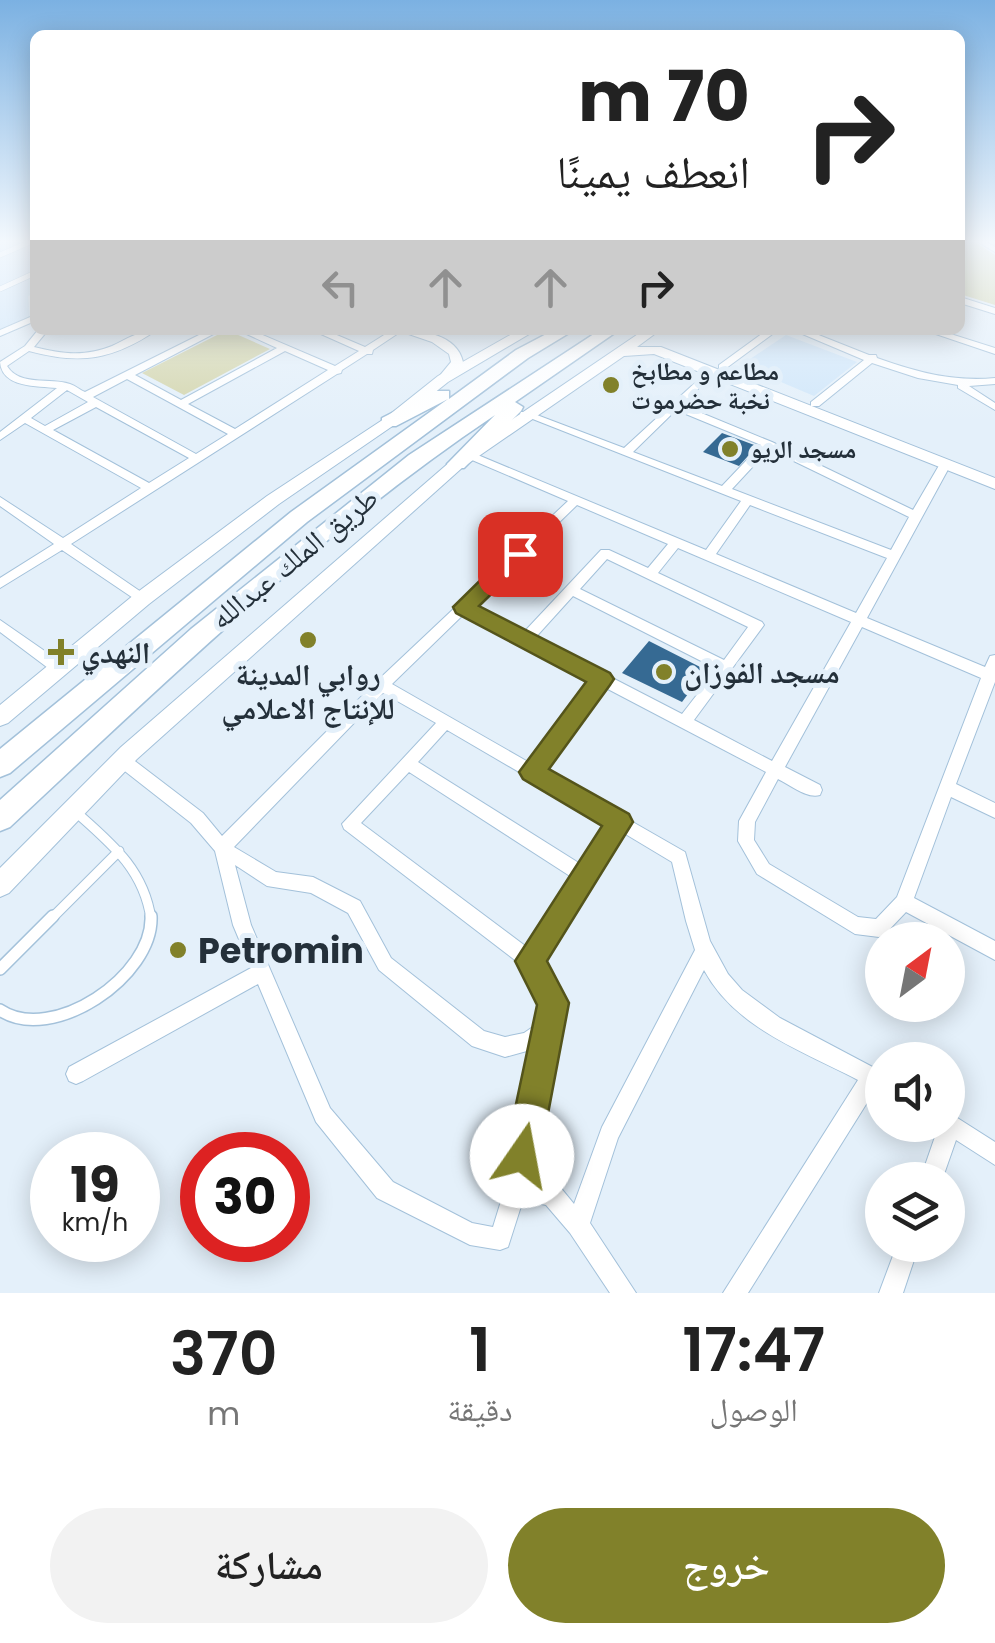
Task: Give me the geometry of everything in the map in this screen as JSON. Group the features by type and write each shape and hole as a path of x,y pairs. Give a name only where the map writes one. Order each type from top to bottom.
{"highway":[{"name":"طريق الملك عبدالله","path":"0,765 291,522 522,354 557,335"},
{"name":"طريق الملك عبدالله","path":"0,818 200,635 416,458 603,335"},
{"path":"389,422 522,354"},
{"path":"463,459 554,366"}],"main road":[{"path":"0,717 142,599 273,500 389,422 444,379 520,335"},
{"path":"0,885 122,760 463,459 645,335"},
{"path":"664,335 669,351"},
{"path":"610,358 644,348 669,351 995,484"},
{"path":"716,370 995,473"}],"street":[{"path":"967,302 995,311"},
{"path":"0,333 30,320"},
{"path":"38,335 28,348 2,365 8,375 27,382 66,386 198,459"},
{"path":"28,348 74,360 94,357 140,335"},
{"path":"45,430 127,376 206,335"},
{"path":"255,335 338,371"},
{"path":"329,335 369,352"},
{"path":"0,584 393,335"},
{"path":"420,335 436,339 455,353 457,362 444,379"},
{"path":"626,452 716,370 766,335"},
{"path":"812,335 960,384 995,407"},
{"path":"945,335 995,351"},
{"path":"180,404 284,348"},
{"path":"815,404 873,357"},
{"path":"127,376 237,434"},
{"path":"960,384 995,382"},
{"path":"0,438 66,386"},
{"path":"676,406 768,444 916,516"},
{"path":"526,414 894,556"},
{"path":"25,418 151,488"},
{"path":"725,490 768,444"},
{"path":"463,459 576,500 858,620 993,671 904,902 879,928 855,925 762,868 746,841 747,821 775,769 858,620 894,556 945,464"},
{"path":"222,848 382,685 576,500"},
{"path":"708,556 748,500"},
{"path":"0,501 142,599"},
{"path":"650,574 676,543"},
{"path":"526,639 605,553 757,625 685,722"},
{"path":"571,590 726,668"},
{"path":"464,607 814,790"},
{"path":"0,625 57,667"},
{"path":"532,772 602,679"},
{"path":"382,685 680,857 695,921 722,982 773,1026 865,1073"},
{"path":"222,848 242,925 323,1115 386,1190 470,1234 500,1239 516,1188 553,1003 530,961 350,824 446,722"},
{"path":"122,760 197,818 222,848 274,880 313,885 354,907 385,964 479,1039 504,1047 528,1042 548,1028"},
{"path":"407,762 584,876"},
{"path":"947,787 995,811"},
{"path":"530,961 619,822"},
{"path":"904,902 995,951"},
{"path":"578,1225 608,1134 706,948"},
{"path":"76,1074 262,972"},
{"path":"735,1293 865,1097"},
{"path":"965,1134 995,1154"},
{"path":"516,1188 552,1195 578,1225 624,1293"},
{"path":"891,1293 902,1262"}],"lane":[{"path":"0,1010 20,1022 47,1019 79,1008 108,991 148,945 148,898 134,868 74,810"},
{"path":"0,969 119,850"}],"shaded area":[{"path":"0,302 29,302 30,321 0,337"},
{"path":"786,335 857,362 814,396 741,365"}],"green space":[{"path":"217,335 238,335 270,349 184,395 142,373"}],"building":[{"name":"مسجد الريو","path":"722,433 757,446 739,466 703,452"},
{"name":"مسجد الفوزان","path":"649,641 706,670 682,702 622,673"}],"place":[{"name":"مطاعم و مطابخ نخبة حضرموت","path":"611,385"},
{"name":"مسجد الريو","path":"730,449"},
{"name":"روابي المدينة للإنتاج الاعلامي","path":"308,640"},
{"name":"النهدي","path":"61,652"},
{"name":"مسجد الفوزان","path":"664,672"},
{"name":"Petromin","path":"178,950"}],"route":[{"path":"520,554 464,607 602,679 532,772 619,822 530,961 553,1003 522,1156"}]}
